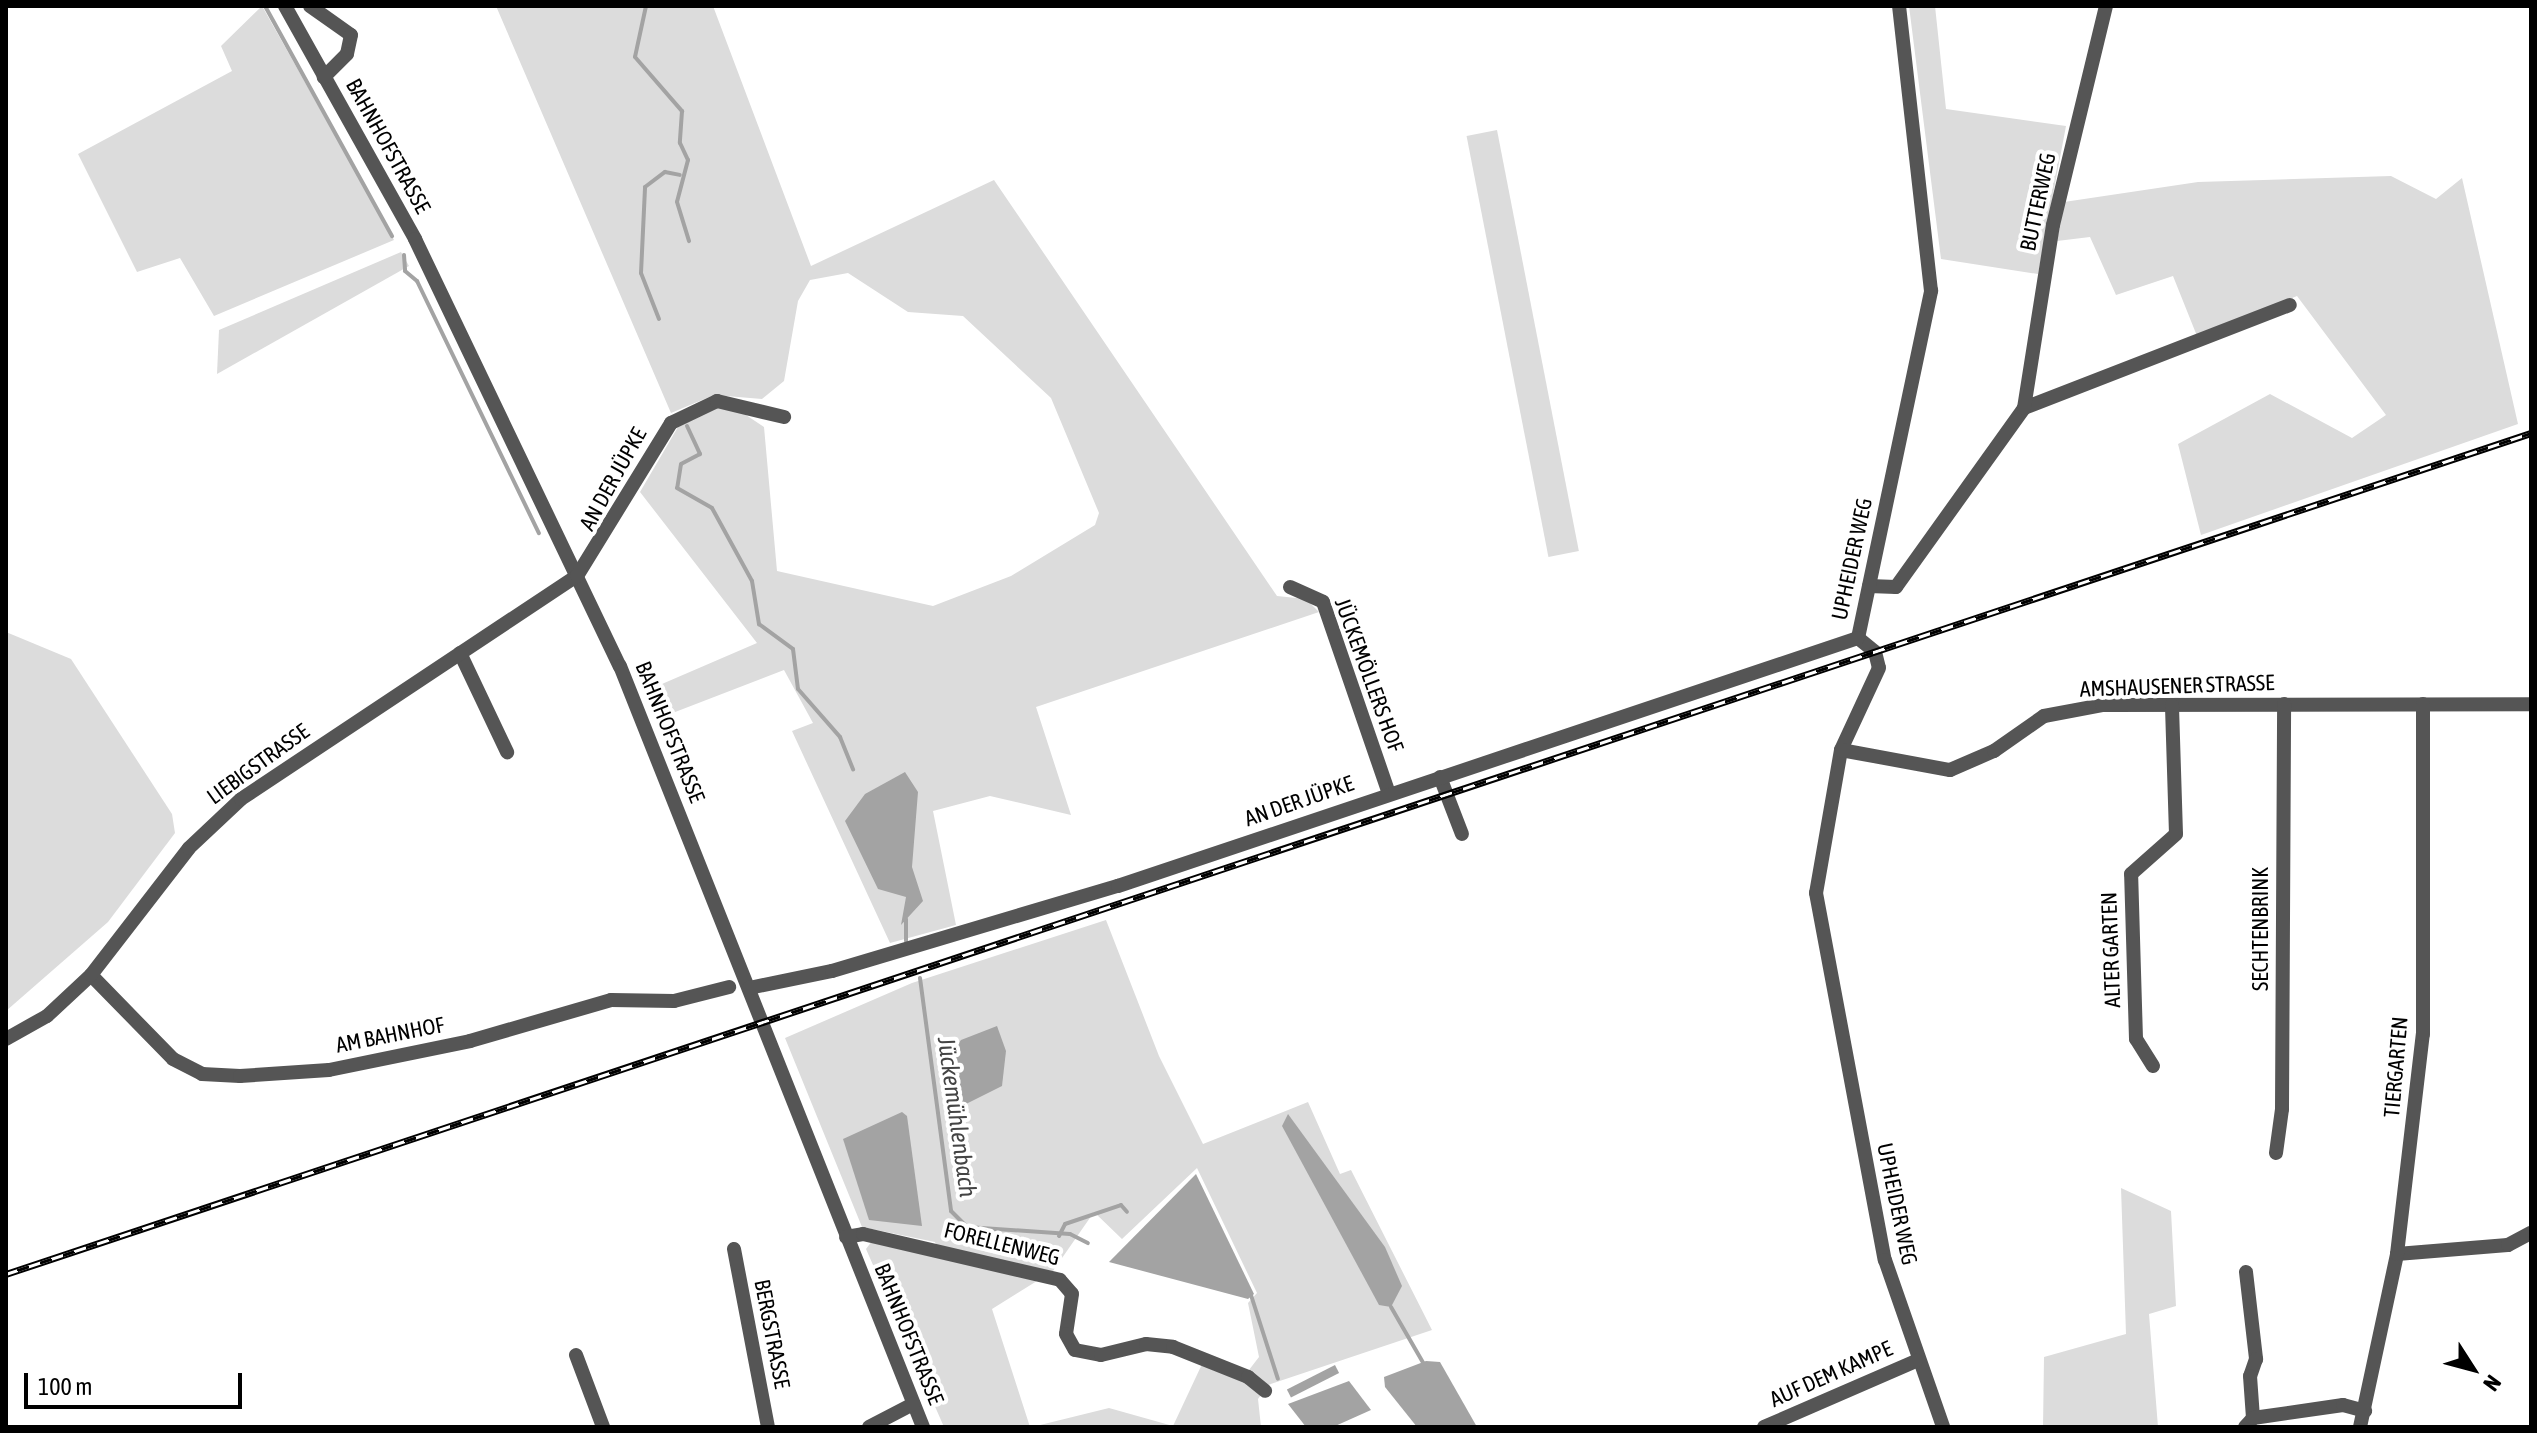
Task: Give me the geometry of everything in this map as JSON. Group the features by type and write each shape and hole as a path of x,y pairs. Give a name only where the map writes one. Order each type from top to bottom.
{"street":[{"name":"BAHNHOFSTRASSE","path":"285,6 415,239 577,576 749,988 923,1427"},
{"name":"BAHNHOFSTRASSE","path":"310,6 351,35 347,54 324,77"},
{"name":"UPHEIDER WEG","path":"1899,6 1931,291 1858,638 1875,652 1879,668 1841,750 1817,859 1821,937 1885,1260 1916,1361 1943,1427"},
{"name":"BUTTERWEG","path":"1869,586 1896,587 2024,408 2053,225 2106,6"},
{"path":"2024,408 2290,305"},
{"name":"AN DER JÜPKE","path":"577,576 603,543 655,442 689,408 717,401 784,417"},
{"name":"LIEBIGSTRASSE","path":"6,1039 47,1016 91,975 189,848 241,799 577,576"},
{"name":"JÜCKEMÖLLERS HOF","path":"1290,587 1323,602 1389,794"},
{"name":"AN DER JÜPKE","path":"749,988 901,952 1858,638"},
{"path":"460,653 507,752"},
{"name":"SECHTENBRINK","path":"2276,1153 2282,1109 2284,704"},
{"name":"TIERGARTEN","path":"2360,1427 2397,1254 2423,1034 2423,704"},
{"name":"AMSHAUSENER STRASSE","path":"1841,750 1950,770 1994,751 2044,716 2172,705 2531,704"},
{"name":"ALTER GARTEN","path":"2153,1066 2136,1039 2131,874 2176,834 2172,705"},
{"path":"1440,777 1462,834"},
{"name":"AM BAHNHOF","path":"91,975 173,1059 202,1074 240,1076 329,1070 470,1041 611,1000 674,1001 729,987"},
{"path":"2397,1254 2508,1245 2531,1233"},
{"name":"FORELLENWEG","path":"846,1237 863,1234 1050,1276 1070,1288 1066,1334 1075,1350 1101,1355 1146,1344 1173,1347 1265,1391"},
{"name":"BERGSTRASSE","path":"734,1249 768,1427"},
{"path":"2246,1272 2256,1359 2250,1376 2249,1422 2343,1405 2365,1411"},
{"path":"576,1355 603,1427"},
{"name":"AUF DEM KAMPE","path":"1764,1427 1916,1361"},
{"path":"869,1427 913,1404"}],"shaded area":[{"path":"262,6 394,240 214,316 180,258 137,272 78,154 232,71 221,46"},
{"path":"496,6 713,6 811,266 994,180 1277,596 1306,599 1319,612 1036,707 1071,815 990,796 933,811 956,925 890,943 792,731 813,723 784,670 657,719 648,690 757,643 640,492 678,427 718,407 737,409 764,427 777,571 933,606 1011,576 1095,525 1099,513 1051,398 963,316 908,312 848,273 810,280 798,301 784,381 762,399 714,395 671,413"},
{"path":"1909,6 1935,6 1946,109 2066,126 2038,274 1941,259"},
{"path":"1497,130 1579,551 1548,557 1467,136"},
{"path":"2391,176 2436,199 2462,178 2518,424 2201,535 2178,444 2270,394 2352,438 2386,415 2297,296 2197,336 2173,276 2116,295 2090,237 2057,241 2064,202 2198,182"},
{"path":"401,252 409,266 217,374 219,330"},
{"path":"6,632 71,659 172,814 175,833 108,922 6,1011"},
{"path":"905,772 918,792 912,867 923,901 901,925 906,897 878,889 845,821 865,794"},
{"path":"1106,920 1159,1056 1203,1144 1308,1102 1340,1174 1351,1170 1432,1330 1268,1385 1258,1399 1261,1427 1032,1427 1109,1408 1173,1426 1203,1362 1242,1379 1259,1357 1248,1303 1257,1293 1197,1168 1122,1239 1094,1212 1053,1271 992,1309 1030,1427 944,1427 866,1249 872,1241 940,1256 935,1242 862,1227 785,1038 912,983"},
{"path":"997,1026 1006,1051 1002,1086 956,1109 945,1061 961,1040"},
{"path":"902,1112 907,1116 922,1226 869,1220 843,1139"},
{"path":"1288,1114 1385,1247 1402,1286 1391,1307 1379,1305 1282,1126"},
{"path":"1196,1174 1254,1294 1248,1299 1109,1262"},
{"path":"2121,1188 2171,1211 2176,1306 2149,1314 2158,1427 2043,1427 2044,1357 2126,1334"},
{"path":"1426,1361 1440,1362 1477,1427 1417,1427 1385,1387 1384,1377"},
{"path":"1335,1365 1339,1373 1291,1398 1287,1390"},
{"path":"1349,1381 1371,1410 1333,1427 1306,1427 1288,1404"}],"waterway":[{"path":"265,6 392,236"},
{"name":"Jückemühlenbach","path":"646,6 635,57 682,111 680,143 688,160 677,202 689,241"},
{"name":"Jückemühlenbach","path":"659,319 641,273 645,187 665,172 680,175"},
{"path":"404,255 405,271 417,281 539,533"},
{"name":"Jückemühlenbach","path":"687,426 700,454 681,464 677,488 712,508 752,581 759,624 793,649 798,689 840,737 853,770"},
{"name":"Jückemühlenbach","path":"906,919 906,941"},
{"name":"Jückemühlenbach","path":"920,978 951,1211 967,1227 1070,1234 1088,1243"},
{"path":"1059,1236 1065,1224 1121,1205 1127,1212"},
{"name":"Jückemühlenbach","path":"1250,1292 1278,1379"},
{"path":"1391,1307 1425,1366"}],"railway":[{"path":"6,1274 2531,433"}]}
